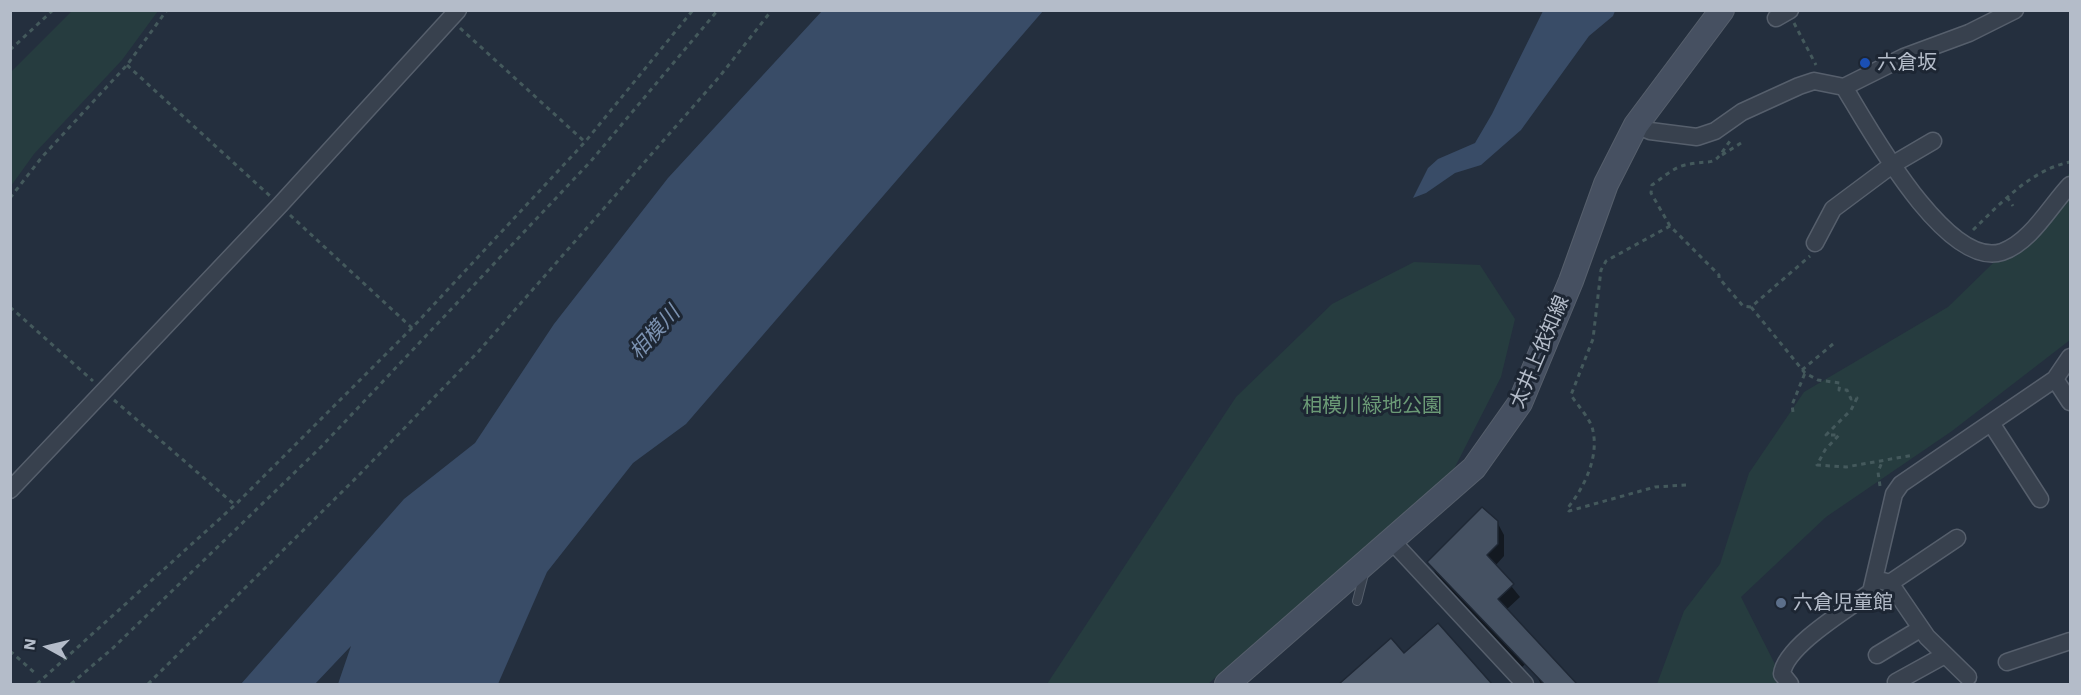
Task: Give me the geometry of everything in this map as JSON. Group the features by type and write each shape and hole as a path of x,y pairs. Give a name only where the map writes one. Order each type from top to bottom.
{"main road":[{"name":"太井上依知線","path":"1227,684 1474,468 1520,403 1571,281 1606,184 1636,125 1722,10"}],"street":[{"path":"1636,125 1650,131 1697,137 1715,131 1742,112 1799,86 1814,81 1844,87 1904,57 1969,33 2015,10"},
{"path":"10,490 454,15"},
{"path":"1844,87 1892,165 1928,212 1972,249 2000,253 2014,246 2070,185"},
{"path":"1815,243 1833,209 1892,165 1932,141"},
{"path":"1968,677 1920,629 1882,581 1894,494 1901,484 2055,380 2070,357"},
{"path":"2055,380 2070,402"},
{"path":"1991,423 2031,493"},
{"path":"1790,684 1782,674 1787,658 1816,632 1871,592 1882,581 1948,539"},
{"path":"1391,540 1525,684"},
{"path":"1877,655 1920,629"},
{"path":"2007,662 2070,641"},
{"path":"1896,682 1945,655"}],"lane":[{"path":"1357,601 1366,573 1363,565"}],"path":[{"path":"10,50 53,10"},
{"path":"10,198 42,157 127,65 167,10"},
{"path":"37,684 235,505 412,328 585,142 693,10"},
{"path":"71,684 113,648 321,447 591,161 718,10"},
{"path":"148,684 360,475 478,352 720,76 772,10"},
{"path":"1785,13 1825,83"},
{"path":"454,15 585,142"},
{"path":"1722,155 1737,132"},
{"path":"1741,143 1710,164 1683,165 1652,185 1651,193 1670,226 1711,267 1743,306 1751,307 1804,372 1818,380 1840,383 1839,390 1847,390 1851,399 1858,400 1826,435 1839,435 1825,450 1817,465 1846,467 1936,451 1944,455"},
{"path":"1963,243 1968,234 2007,197 2051,166 2070,162"},
{"path":"2023,175 2027,182"},
{"path":"2007,197 2013,206"},
{"path":"1670,226 1606,261 1601,270 1593,339 1571,395 1593,430 1593,455 1584,488 1567,509 1569,512 1655,487 1686,485"},
{"path":"1751,307 1804,263 1815,243"},
{"path":"10,307 235,505"},
{"path":"1793,412 1792,405 1804,372 1833,345"},
{"path":"10,651 36,675"}],"green space":[{"path":"73,10 158,11 122,60 34,154 11,186 11,72"},
{"path":"2070,172 2070,340 1952,431 1826,517 1741,597 1785,684 1657,684 1684,611 1720,564 1749,473 1804,392 1948,307 2028,229"},
{"name":"相模川緑地公園","path":"1414,262 1480,265 1515,319 1501,377 1454,469 1208,684 1047,684 1236,397 1332,304"}],"water":[{"name":"相模川","path":"822,11 1043,11 686,424 633,463 547,572 498,684 338,684 351,646 315,684 241,684 404,499 475,443 554,324 668,178"},
{"path":"1543,11 1615,11 1613,16 1589,36 1521,130 1481,165 1455,173 1426,193 1413,198 1428,168 1438,159 1475,143 1492,114"}],"building":[{"path":"1482,507 1498,521 1498,544 1487,555 1514,584 1498,599 1577,684 1544,684 1427,562"},
{"path":"1438,623 1492,684 1339,684 1391,638 1404,653"}],"place":[{"name":"六倉坂","path":"1865,63"},
{"name":"六倉児童館","path":"1781,603"}]}
